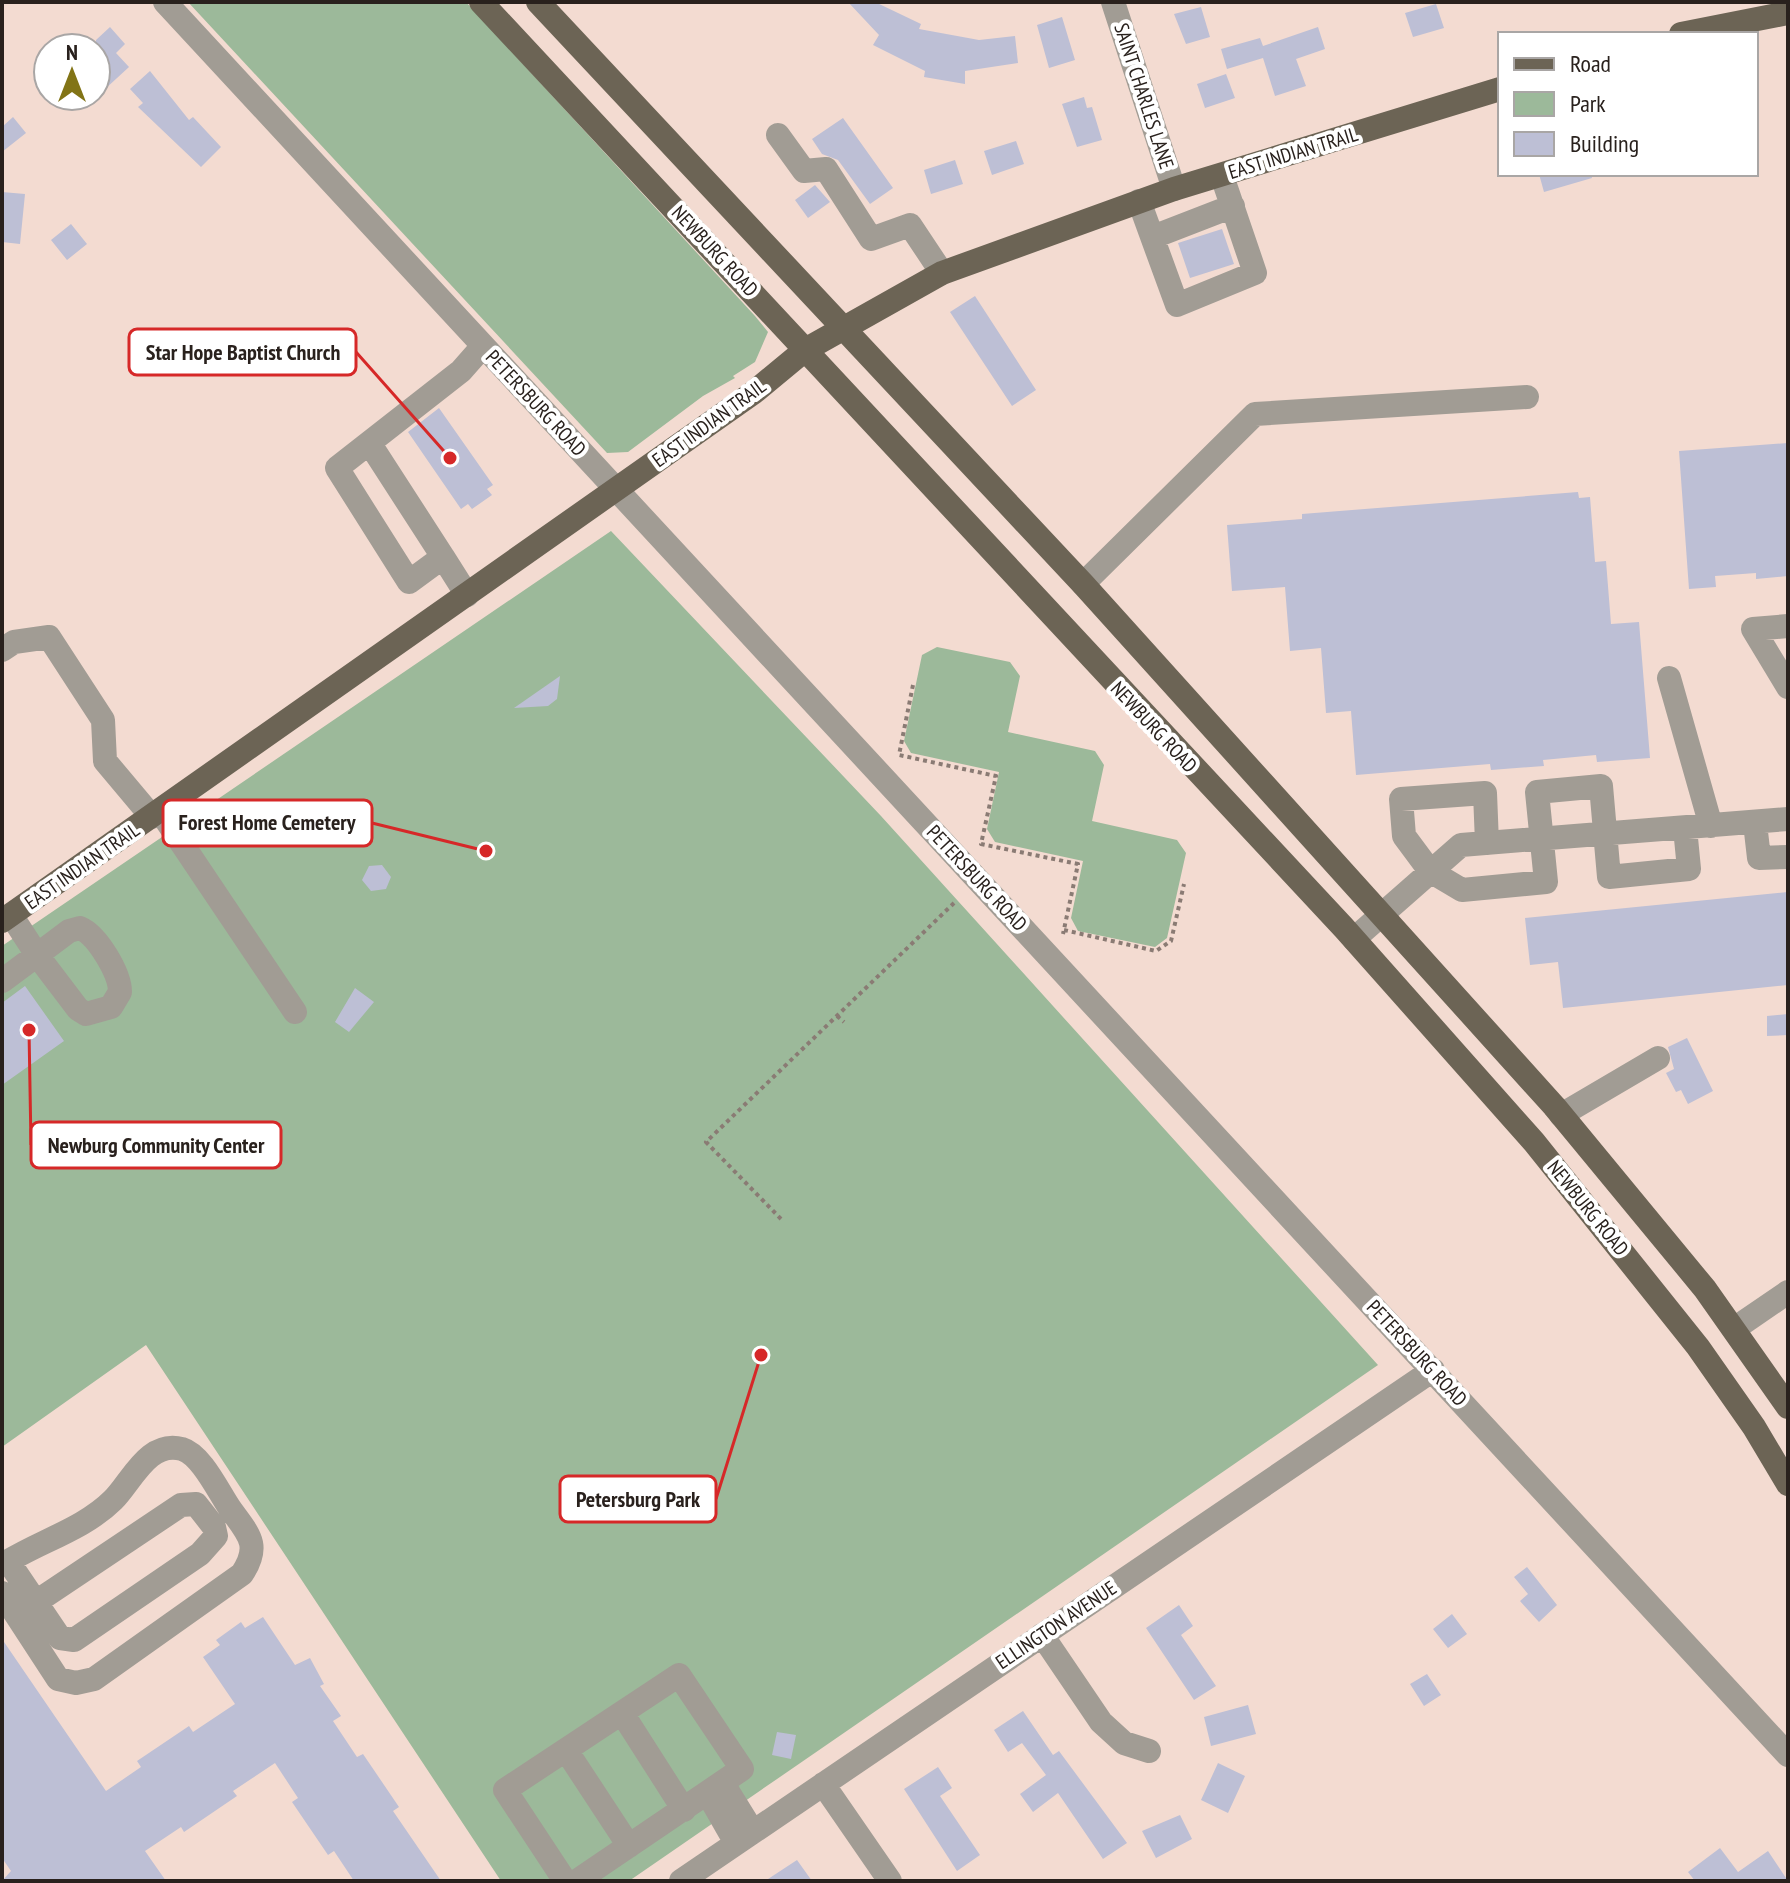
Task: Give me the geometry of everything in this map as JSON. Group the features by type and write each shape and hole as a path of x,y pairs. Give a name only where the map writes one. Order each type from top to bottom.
{"main road":[{"name":"NEWBURG ROAD","path":"481,2 1354,939 1534,1142 1698,1347 1754,1427 1788,1484"},
{"name":"NEWBURG ROAD","path":"538,2 1083,584 1561,1115 1734,1329 1788,1407"},
{"path":"1691,32 1788,13"},
{"name":"EAST INDIAN TRAIL","path":"6,918 617,490 753,393 805,350 844,326 942,273 1139,201 1498,90"}],"street":[{"name":"PETERSBURG ROAD","path":"165,2 1788,1755"},
{"name":"SAINT CHARLES LANE","path":"1113,2 1174,189"},
{"path":"778,135 804,171 826,169 871,239 910,225 942,273"},
{"path":"1139,201 1177,305 1255,273 1222,176"},
{"path":"1153,237 1233,206"},
{"path":"443,557 409,582 337,468 461,371 483,346"},
{"path":"1083,584 1255,414 1527,397"},
{"path":"370,444 467,595"},
{"path":"1788,626 1753,629 1788,687"},
{"path":"2,650 14,642 49,637 103,720 105,761 156,814 295,1012"},
{"path":"1669,678 1711,826"},
{"path":"1487,843 1485,793 1401,799 1404,836 1430,871 1462,890 1546,882 1537,792 1601,786 1609,877 1689,869 1685,828"},
{"path":"1354,939 1461,845 1755,823 1787,828"},
{"path":"1755,823 1759,858 1788,857"},
{"path":"2,981 37,955 69,931 80,928 90,934 120,985 117,1000 101,1012 86,1014 37,955 6,918"},
{"path":"1561,1115 1658,1058"},
{"path":"1734,1329 1788,1292"},
{"name":"ELLINGTON AVENUE","path":"681,1881 1433,1370"},
{"path":"2,1593 58,1679 85,1681 94,1679 242,1574 252,1559 252,1539 192,1454 172,1447 148,1456 112,1501 83,1523 5,1563 60,1638 74,1640 200,1554 216,1536 214,1527 196,1504 181,1505 36,1602"},
{"path":"1042,1635 1115,1737 1149,1751"},
{"path":"565,1881 505,1790 679,1675 742,1769 577,1881"},
{"path":"622,1713 684,1810"},
{"path":"566,1750 629,1846"},
{"path":"823,1784 890,1881"},
{"path":"716,1789 712,1801 745,1837"}],"path":[{"path":"913,685 899,755 996,776 981,844 1078,864 1079,872 1064,932 1156,951 1171,941 1184,884"},
{"path":"781,1219 706,1142 954,903"},
{"path":"900,955 905,960"},
{"path":"837,1016 844,1022"}],"green space":[{"path":"188,2 466,2 768,332 755,362 628,452 607,453"},
{"path":"611,531 881,816 1378,1365 629,1881 501,1881 146,1345 2,1447 2,946"},
{"path":"937,647 1010,662 1020,676 1008,732 1095,751 1104,765 1092,821 1177,840 1186,853 1167,938 1155,947 1078,931 1071,918 1083,861 995,842 987,829 999,772 911,753 904,741 922,655"}],"building":[{"path":"848,2 875,2 921,24 919,29 979,40 1015,36 1018,63 965,71 965,84 924,77 925,71 873,45 879,35"},
{"path":"1436,4 1444,28 1413,37 1405,13"},
{"path":"1201,7 1210,37 1186,44 1174,14"},
{"path":"1062,17 1075,60 1049,68 1037,25"},
{"path":"110,27 125,44 116,53 129,67 112,83 112,32 105,32"},
{"path":"1318,27 1325,49 1296,59 1306,86 1275,96 1263,58 1227,69 1221,49 1260,38 1263,46"},
{"path":"150,71 189,120 193,117 221,147 201,167 138,107 143,103 130,89"},
{"path":"1226,74 1235,98 1205,108 1197,84"},
{"path":"1084,97 1087,108 1092,107 1102,140 1077,147 1062,104"},
{"path":"13,117 26,133 2,152 2,127"},
{"path":"843,118 893,188 870,204 838,160 822,154 812,139"},
{"path":"1016,141 1024,164 992,175 984,151"},
{"path":"955,160 963,184 931,194 924,170"},
{"path":"1540,176 1592,176 1592,178 1544,192"},
{"path":"815,185 830,202 808,218 795,200"},
{"path":"2,192 25,194 20,244 2,242"},
{"path":"71,224 87,244 67,260 51,240"},
{"path":"1222,229 1234,264 1190,278 1178,243"},
{"path":"975,296 1036,390 1012,406 950,312"},
{"path":"439,408 493,485 487,489 492,495 472,509 468,504 461,509 408,432"},
{"path":"1788,443 1788,576 1756,579 1756,573 1715,576 1716,587 1689,589 1679,451"},
{"path":"1578,492 1579,498 1590,497 1595,562 1606,561 1611,624 1639,622 1650,758 1597,762 1596,755 1543,760 1544,766 1491,770 1490,764 1356,775 1351,711 1326,713 1321,648 1290,651 1285,587 1232,591 1227,525 1302,519 1302,514"},
{"path":"560,676 557,699 548,706 514,708"},
{"path":"382,865 391,877 386,889 371,891 362,880 369,866"},
{"path":"1788,892 1788,985 1563,1008 1558,962 1530,965 1525,918"},
{"path":"25,986 64,1041 2,1085 2,1003"},
{"path":"355,988 374,1002 349,1032 335,1022"},
{"path":"1788,1014 1788,1035 1767,1036 1767,1016"},
{"path":"1687,1038 1713,1091 1688,1104 1681,1090 1676,1092 1666,1073 1674,1069 1668,1047"},
{"path":"1527,1567 1557,1605 1539,1622 1520,1601 1528,1594 1514,1577"},
{"path":"1179,1605 1193,1626 1181,1635 1216,1686 1194,1700 1146,1628"},
{"path":"1452,1614 1467,1634 1448,1648 1433,1629"},
{"path":"263,1617 295,1665 310,1658 324,1684 320,1686 341,1716 333,1721 357,1757 363,1754 399,1807 393,1811 441,1881 354,1881 334,1851 328,1855 292,1802 298,1798 275,1763 233,1791 237,1796 184,1832 181,1827 145,1851 166,1881 2,1881 11,1871 2,1858 2,1639 106,1791 141,1767 137,1761 189,1726 193,1732 235,1704 203,1657 220,1645 216,1640 241,1622 245,1628"},
{"path":"1427,1674 1441,1695 1424,1706 1410,1684"},
{"path":"1248,1705 1256,1734 1211,1746 1204,1717"},
{"path":"1023,1711 1053,1755 1059,1751 1127,1843 1103,1859 1058,1793 1033,1812 1020,1794 1046,1775 1022,1743 1008,1752 994,1730"},
{"path":"777,1732 796,1735 791,1759 772,1755"},
{"path":"1218,1763 1245,1776 1228,1813 1201,1800"},
{"path":"938,1767 952,1788 940,1796 980,1855 957,1871 904,1789"},
{"path":"1180,1815 1192,1839 1156,1858 1142,1831"},
{"path":"1720,1848 1738,1872 1768,1851 1788,1881 1695,1881 1688,1872"},
{"path":"797,1860 812,1881 765,1881"}],"place":[{"name":"Star Hope Baptist Church","path":"450,458"},
{"name":"Forest Home Cemetery","path":"486,851"},
{"name":"Newburg Community Center","path":"29,1030"},
{"name":"Petersburg Park","path":"761,1355"}]}
